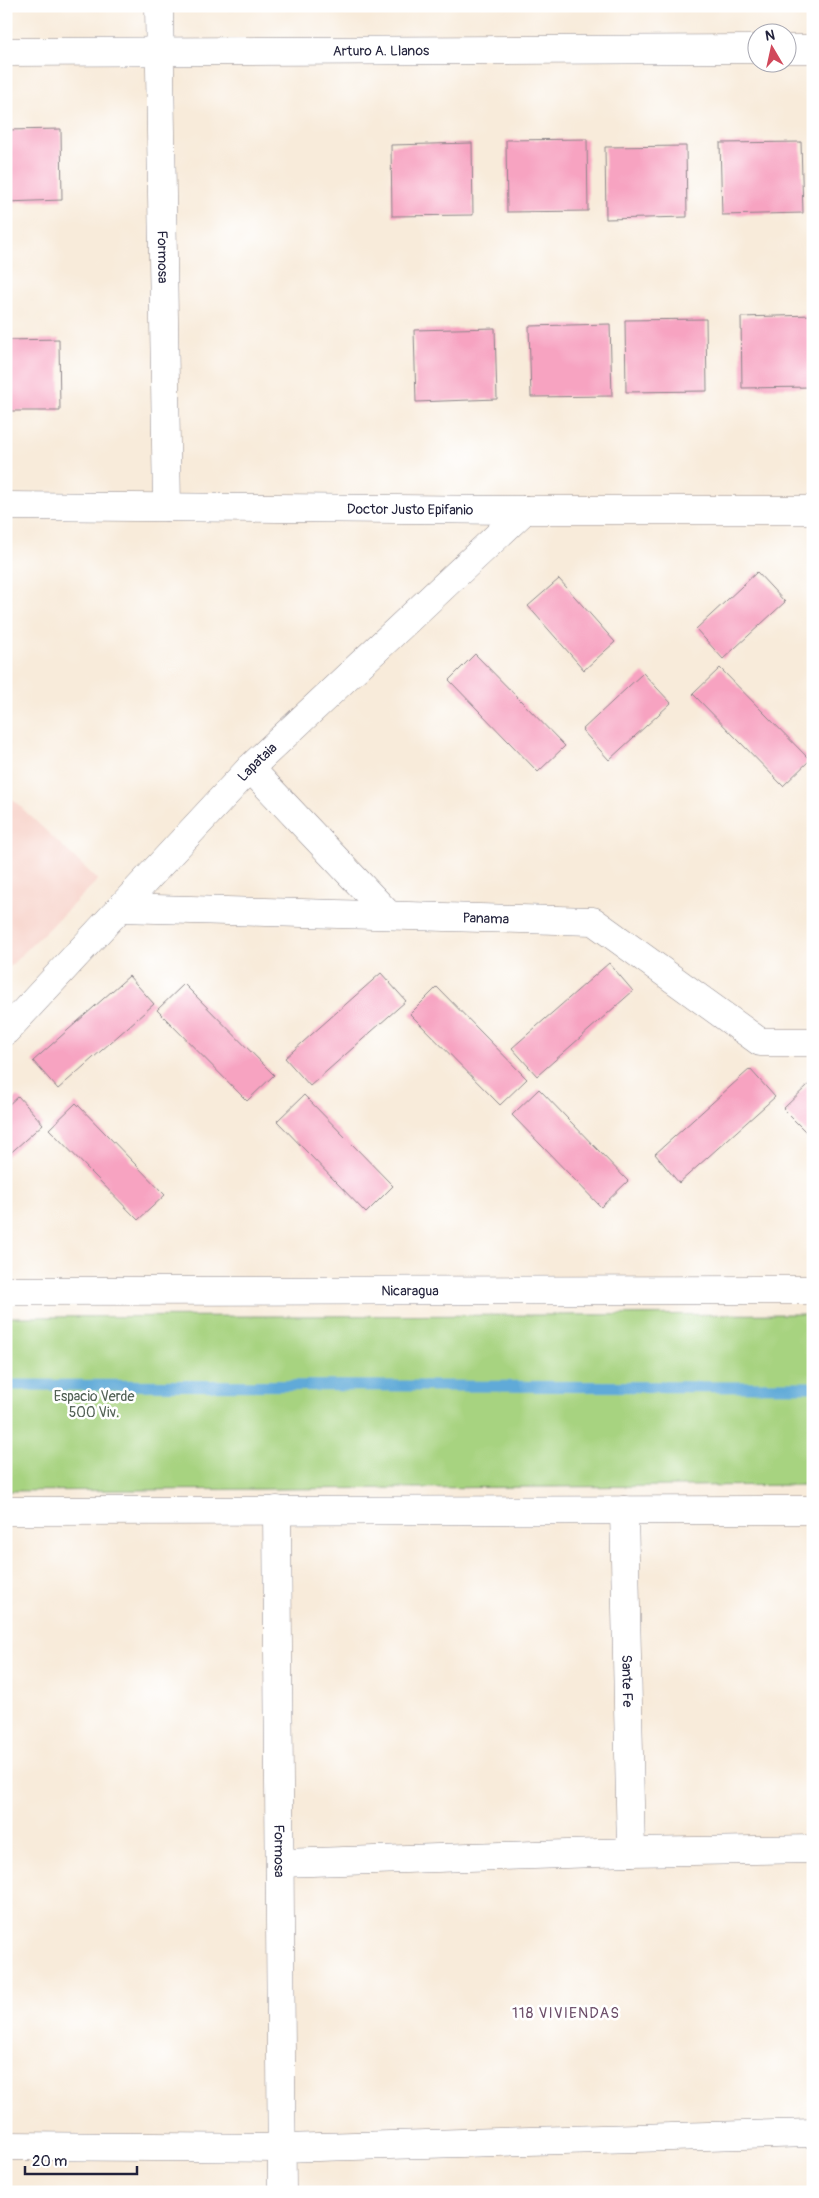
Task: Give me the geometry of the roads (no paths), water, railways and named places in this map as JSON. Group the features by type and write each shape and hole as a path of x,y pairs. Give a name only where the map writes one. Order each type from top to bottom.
{"street":[{"name":"Formosa","path":"159,6 167,507"},
{"name":"Arturo A. Llanos","path":"6,52 746,49"},
{"path":"796,49 813,49"},
{"name":"Doctor Justo Epifanio","path":"6,506 813,510"},
{"name":"Lapataia","path":"6,1031 250,768 525,510"},
{"path":"250,768 388,914"},
{"name":"Panama","path":"120,908 593,921 760,1042 813,1042"},
{"name":"Nicaragua","path":"6,1291 813,1290"},
{"name":"Formosa","path":"277,1510 282,2192"},
{"name":"Sante Fe","path":"624,1510 631,1852"},
{"path":"6,1511 813,1510"},
{"path":"281,1863 631,1852 813,1849"},
{"path":"6,2146 282,2148 813,2133"}],"waterway":[{"path":"6,1385 813,1387"}],"district":[{"name":"118 VIVIENDAS","path":"566,2013"}],"park label":[{"name":"Espacio Verde 500 Viv.","path":"94,1404"}]}
